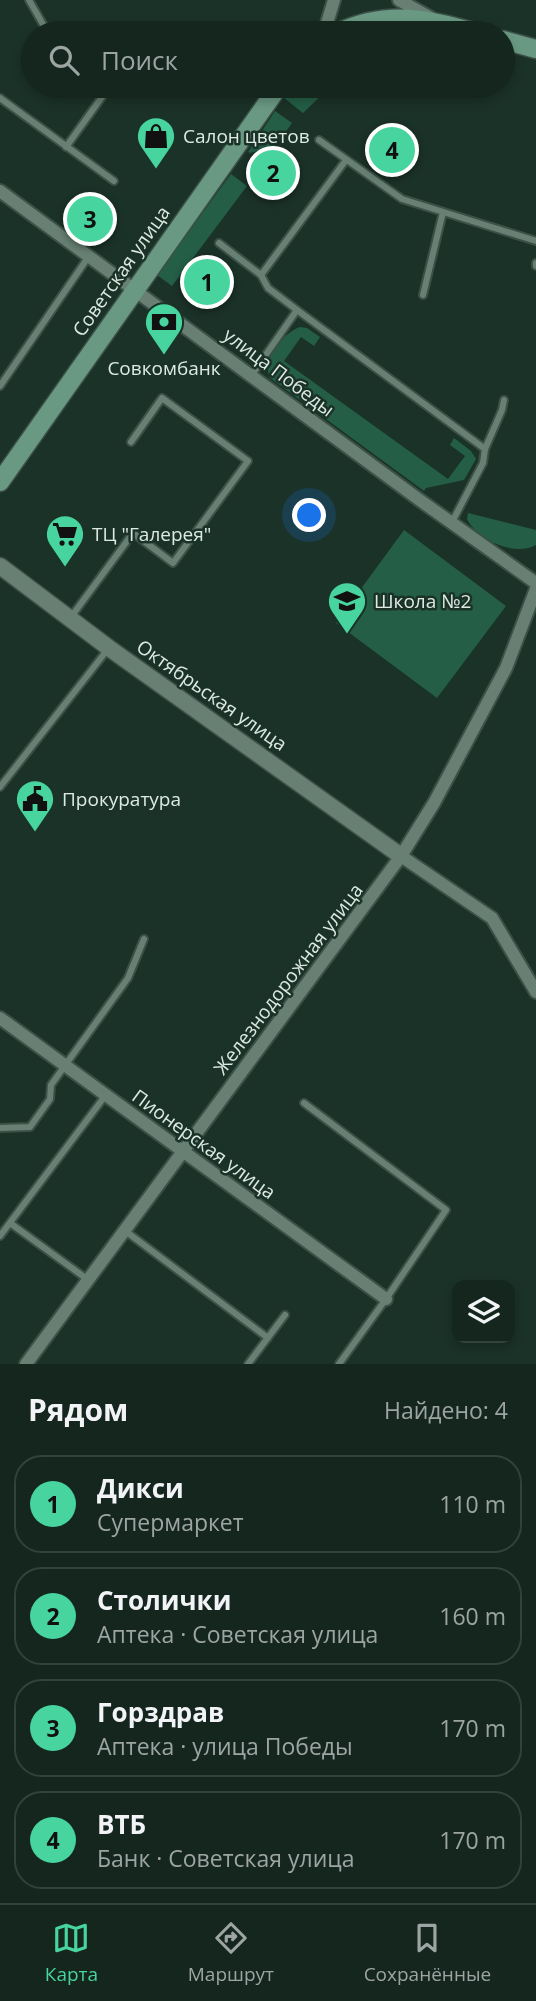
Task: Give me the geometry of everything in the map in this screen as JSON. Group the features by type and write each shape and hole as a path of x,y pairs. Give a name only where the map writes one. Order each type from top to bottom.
{"main road":[{"path":"374,21 407,17 430,21"},
{"path":"515,44 536,50"},
{"name":"Советская улица","path":"0,482 270,98"}],"street":[{"path":"328,21 334,0"},
{"path":"399,0 437,21"},
{"name":"улица Победы","path":"0,191 536,583"},
{"name":"Октябрьская улица","path":"0,566 109,648 401,856"},
{"name":"Железнодорожная улица","path":"26,1364 401,856 434,803 506,668 536,589"},
{"path":"401,856 492,918 536,992"},
{"name":"Пионерская улица","path":"0,1018 386,1299"}],"lane":[{"path":"29,0 41,21"},
{"path":"66,147 101,98"},
{"path":"0,99 114,181"},
{"path":"319,140 402,200 536,241"},
{"path":"261,275 346,160"},
{"path":"423,295 443,212"},
{"path":"219,243 261,275 268,288 485,449"},
{"path":"0,386 89,256"},
{"path":"251,376 297,310"},
{"path":"70,618 133,533 173,563 248,461 162,398 131,442"},
{"path":"452,522 483,463 485,449 504,400"},
{"path":"0,787 109,648"},
{"path":"0,1128 30,1127 50,1099 51,1085 128,978 144,939"},
{"path":"0,1236 105,1096"},
{"path":"304,1103 446,1210 339,1364"},
{"path":"10,1223 88,1280"},
{"path":"124,1230 268,1338"},
{"path":"248,1364 285,1315"}],"green space":[{"path":"284,98 319,98 303,113"},
{"path":"275,111 292,123 275,147 248,152"},
{"path":"231,174 247,186 172,286 157,275"},
{"path":"300,327 307,328 320,337 314,346 301,337 284,361 448,479 465,456 450,445 454,438 471,451 476,459 464,480 426,488 424,491 270,378 268,363 275,348 287,335"},
{"path":"468,513 536,530 536,545 508,548 488,540 472,527 467,519"},
{"path":"404,530 506,606 437,698 336,623"}],"place":[{"name":"ВТБ","path":"392,150"},
{"name":"Салон цветов","path":"156,170"},
{"name":"Столички","path":"273,173"},
{"name":"Горздрав","path":"90,219"},
{"name":"Дикси","path":"207,282"},
{"name":"Совкомбанк","path":"164,356"},
{"name":"ТЦ \"Галерея\"","path":"65,568"},
{"name":"Школа №2","path":"347,635"},
{"name":"Прокуратура","path":"35,833"}]}
